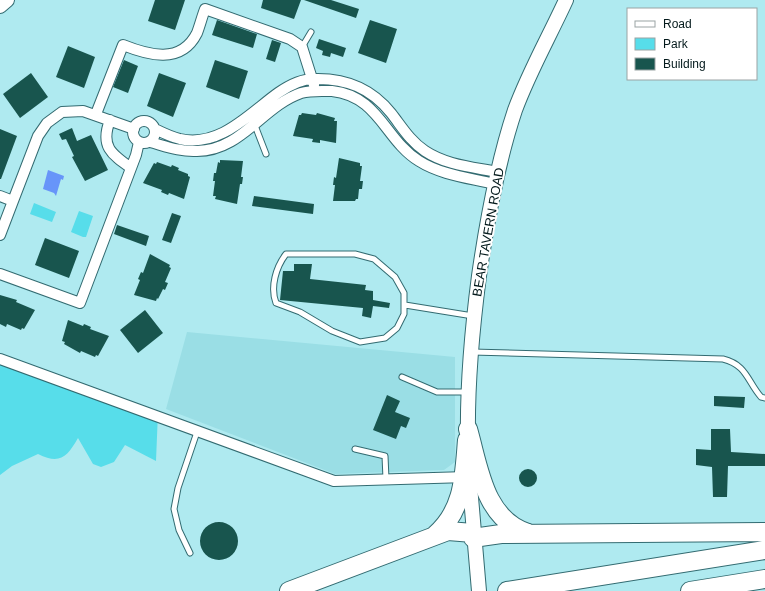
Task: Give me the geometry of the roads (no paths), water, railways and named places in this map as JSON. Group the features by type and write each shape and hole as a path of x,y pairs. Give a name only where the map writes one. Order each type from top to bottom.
{"highway":[{"path":"435,535 453,514 466,477 468,429"},
{"path":"468,429 482,481 492,505 511,525 520,530 533,534"},
{"path":"289,591 404,549 435,535 448,531 473,535 765,532"},
{"path":"507,591 765,550"},
{"path":"690,591 765,579"}],"street":[{"path":"0,6 7,0"},
{"name":"BEAR TAVERN ROAD","path":"468,429 470,352 474,316 482,252 496,178 506,137 522,94 566,0"},
{"path":"96,114 122,45 153,56 165,55 178,51 188,45 196,34 205,9 270,30 290,39 302,47 315,91"},
{"path":"312,79 332,79 348,82 369,92 391,113 411,140 436,158 496,178 432,168 407,152 376,114 364,103 344,93 315,91 302,93 290,99 236,140 212,150 185,151 144,142 135,136 134,129 138,124 144,121 151,124 155,129 181,139 205,138 230,130 282,91 294,84 312,79"},
{"path":"0,235 38,136 47,123 62,112 83,110 134,129"},
{"path":"110,120 106,133 108,148 118,159 132,168"},
{"path":"0,274 80,303 132,168 144,142 154,136 155,129"},
{"path":"0,196 13,201"},
{"path":"0,359 334,481 466,477 478,586"}],"lane":[{"path":"302,47 311,32"},
{"path":"250,115 266,154"},
{"path":"286,254 355,254 374,259 395,277 404,293 405,305 404,314 397,328 385,338 360,342 332,331 300,312 276,303 272,293 279,262 286,254"},
{"path":"405,305 474,316"},
{"path":"470,352 723,359 734,362 742,368 754,389 761,397 765,398"},
{"path":"402,376 437,392 469,392"},
{"path":"190,553 179,530 174,509 178,488 197,432"},
{"path":"355,449 385,456 386,479"}]}
